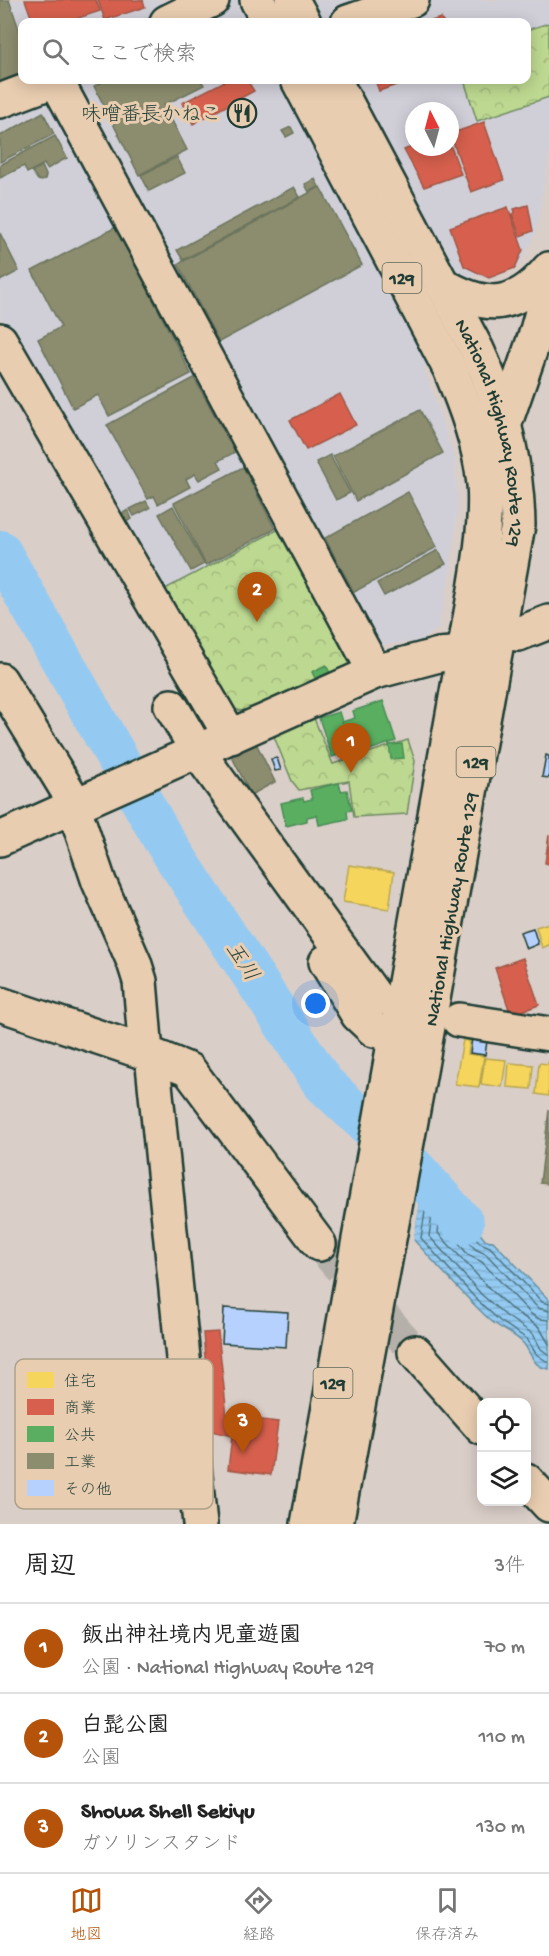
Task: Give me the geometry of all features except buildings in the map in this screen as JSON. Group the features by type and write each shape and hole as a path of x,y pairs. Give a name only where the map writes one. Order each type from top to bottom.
{"main road":[{"path":"175,18 212,0"},
{"path":"256,0 266,18"},
{"path":"292,0 302,18"},
{"path":"360,18 412,0"},
{"path":"0,101 45,84"},
{"path":"57,84 375,672"},
{"name":"National Highway Route 129","path":"300,84 450,369 471,428 484,484 480,546 464,653 308,1524"},
{"name":"National Highway Route 129","path":"336,84 483,362 493,386 513,458 518,525 384,1273 336,1524"},
{"path":"442,285 461,296 497,302 513,299 540,281 549,270"},
{"path":"484,484 536,334 549,287"},
{"path":"0,340 231,737"},
{"path":"500,632 518,634 549,622"},
{"path":"0,839 375,672 439,655 464,653"},
{"path":"0,680 69,793 80,804 99,882 140,981 182,1359"},
{"path":"171,706 193,754 299,891 377,999"},
{"path":"299,891 287,900 358,1015 374,1030 396,1035"},
{"path":"0,1004 147,1046 189,1070 319,1244"},
{"path":"459,1020 549,1034"},
{"path":"415,1352 477,1422"},
{"path":"531,1485 549,1505"},
{"path":"198,1509 200,1524"}],"shaded area":[{"path":"0,0 549,0 549,23 531,29 531,18 18,18 18,84 465,84 478,121 549,97 549,156 536,233 520,265 490,279 474,274 424,368 455,459 458,504 451,569 438,629 420,641 378,645 308,513 163,590 0,317"}],"green space":[{"path":"549,23 549,97 477,121 465,84 531,84 531,29"},
{"path":"281,528 351,654 345,672 245,712 231,708 163,590"},
{"path":"313,716 333,764 408,740 415,761 407,814 354,817 349,781 299,790 292,781 273,734"}],"water":[{"path":"426,1164 485,1240 493,1241 549,1300 549,1369 539,1366 521,1340 494,1323 480,1310 413,1239"}],"pier":[{"path":"424,1161 427,1161 413,1243 410,1239"}],"waterway":[{"name":"玉川","path":"0,551 162,837 323,1083 414,1168 463,1223"}],"tunnel":[{"path":"319,1244 415,1352"}],"place":[{"name":"味噌番長かねこ","path":"242,113"},
{"name":"白髭公園","path":"257,622"},
{"name":"飯出神社境内児童遊園","path":"351,773"},
{"name":"Showa Shell Sekiyu","path":"243,1453"}]}
